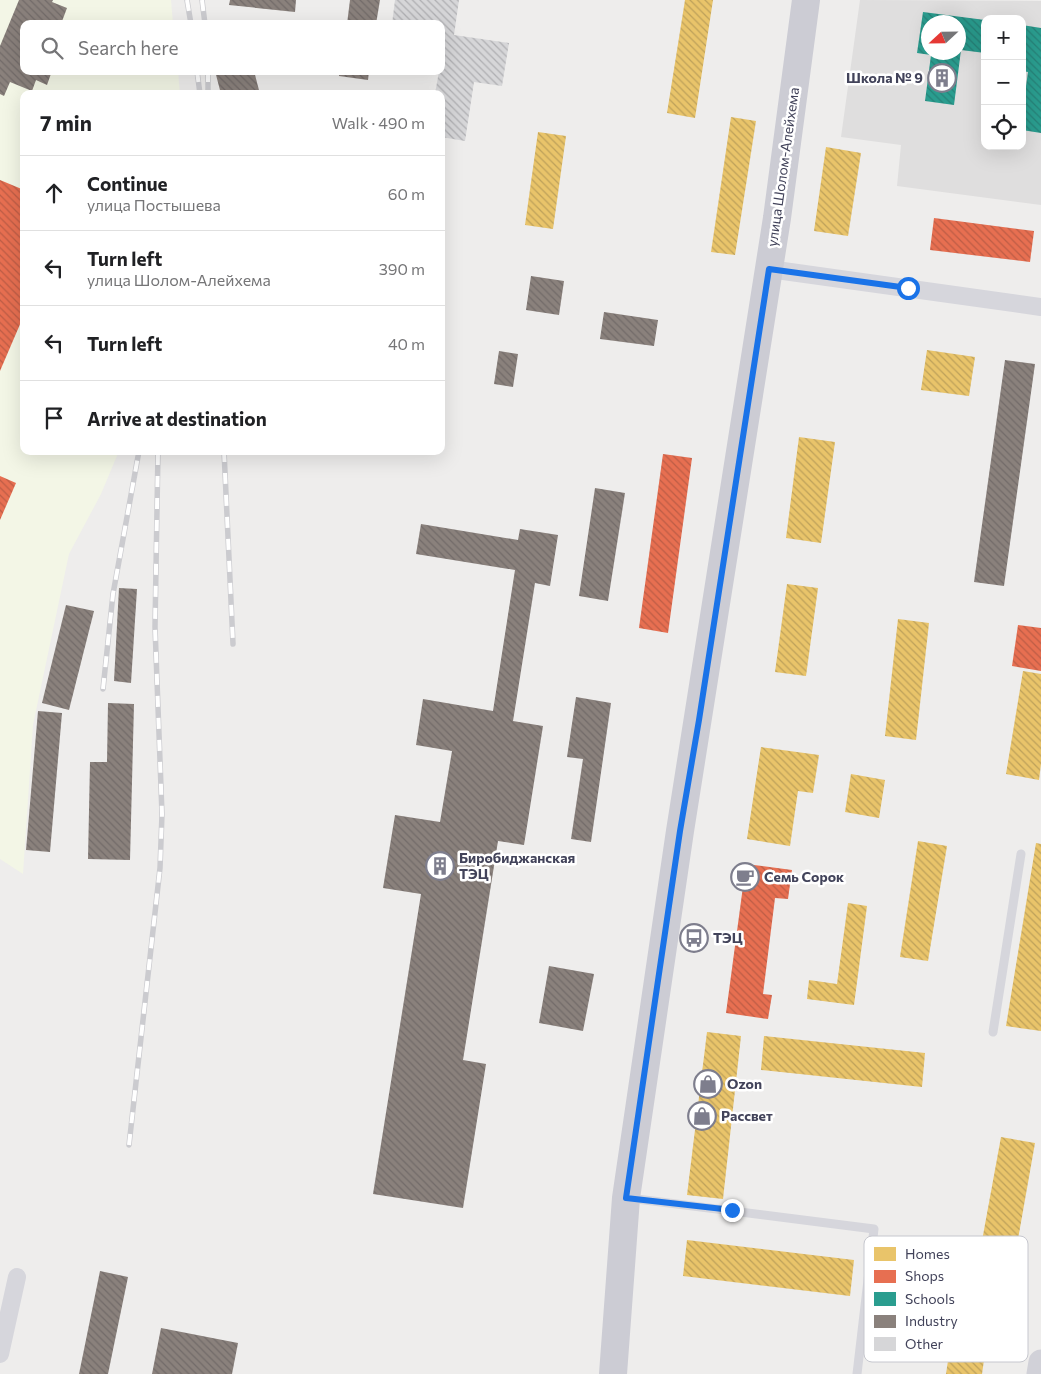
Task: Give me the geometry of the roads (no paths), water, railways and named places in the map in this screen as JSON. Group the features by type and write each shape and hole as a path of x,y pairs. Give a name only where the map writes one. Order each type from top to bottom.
{"main road":[{"name":"улица Шолом-Алейхема","path":"613,1374 626,1198 680,831 769,269 806,0"},
{"path":"1039,1374 1041,1362"}],"street":[{"path":"769,269 1041,307"},
{"path":"0,1354 17,1277"}],"lane":[{"path":"993,1032 1021,854"},
{"path":"626,1198 874,1230 873,1236"},
{"path":"857,1374 864,1315"}],"railway":[{"path":"187,0 190,20"},
{"path":"202,0 204,20"},
{"path":"198,75 199,90"},
{"path":"208,75 208,90"},
{"path":"103,689 113,594 138,455"},
{"path":"129,1145 160,868 162,814 155,627 158,455"},
{"path":"224,455 233,644"}],"place":[{"name":"Школа № 9","path":"942,78"},
{"name":"Биробиджанская ТЭЦ","path":"440,866"},
{"name":"Семь Сорок","path":"745,877"},
{"name":"ТЭЦ","path":"694,938"},
{"name":"Ozon","path":"708,1084"},
{"name":"Рассвет","path":"702,1116"}]}
